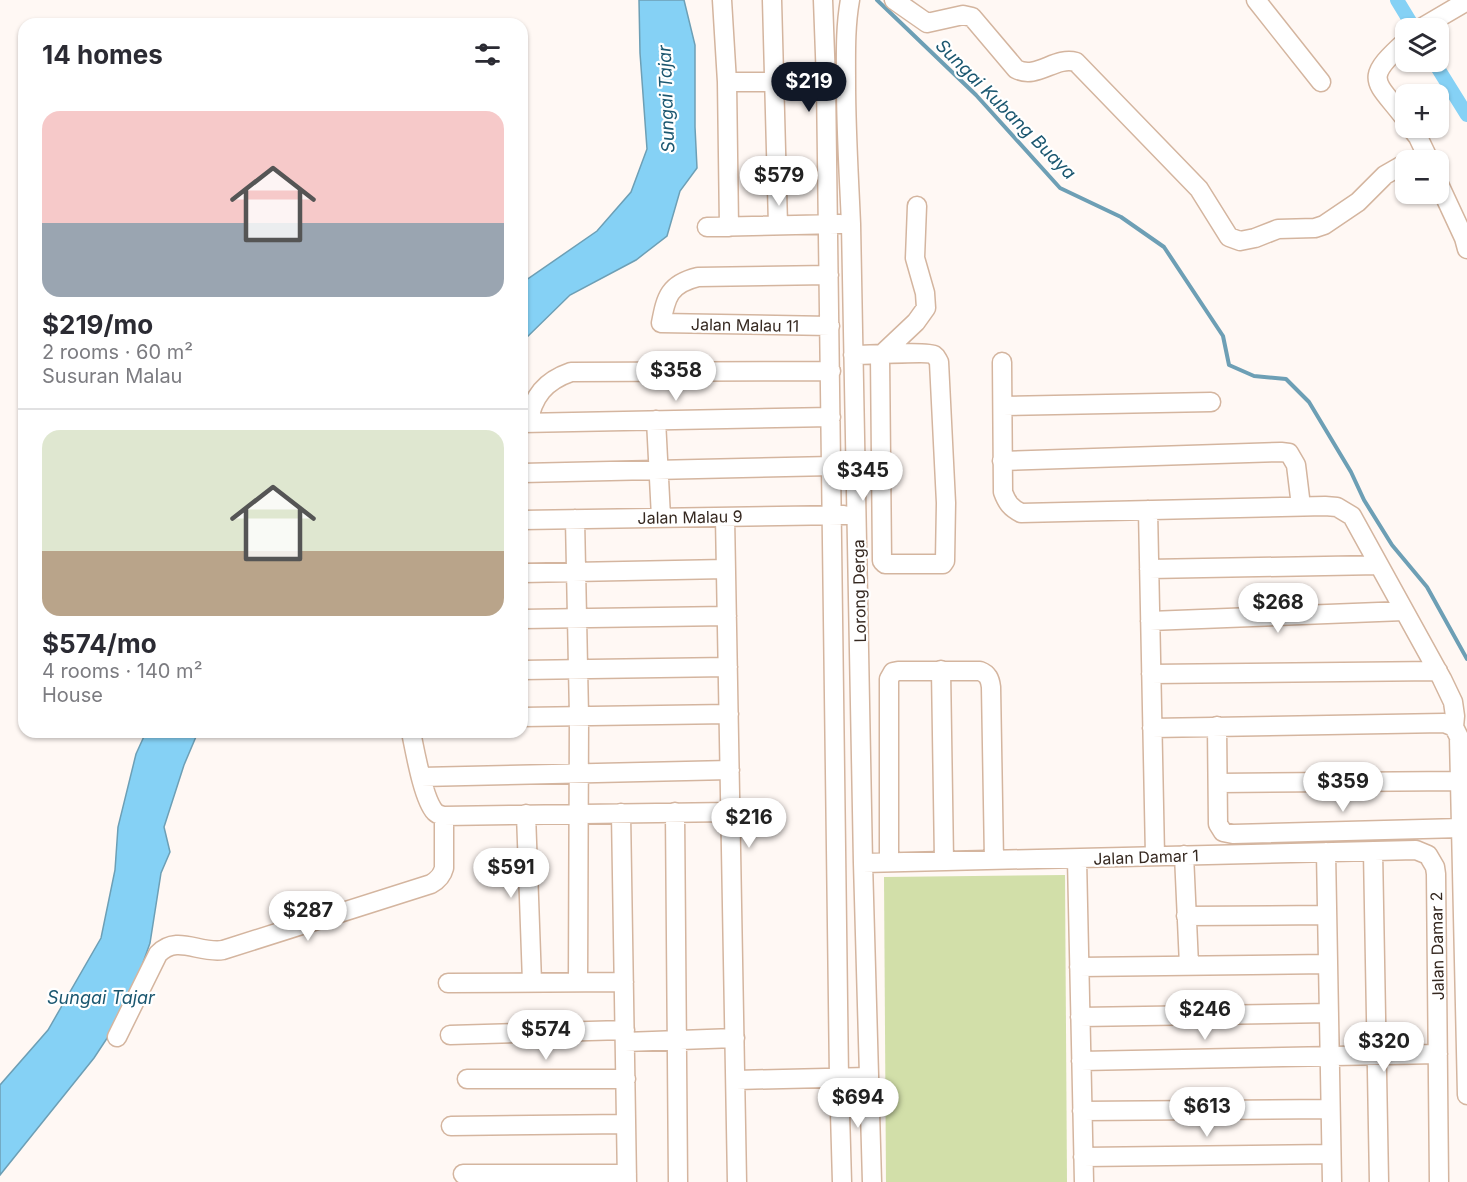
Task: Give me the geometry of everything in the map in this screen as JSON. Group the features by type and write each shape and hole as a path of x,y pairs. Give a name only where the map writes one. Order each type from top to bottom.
{"street":[{"path":"722,0 727,82 729,226"},
{"path":"772,0 778,225"},
{"path":"823,0 831,371 838,1078 842,1182"},
{"name":"Lorong Derga","path":"850,0 846,50 846,126 851,224 863,863 872,1182"},
{"path":"894,0 927,23 963,15 972,17 1016,69 1021,71 1036,70 1069,60 1076,62 1199,189 1229,237 1240,241 1278,229 1315,228 1324,225 1358,202 1385,175 1395,169"},
{"path":"1256,0 1321,82"},
{"path":"1438,18 1467,1"},
{"path":"1395,52 1380,68 1377,81 1380,89 1395,107"},
{"path":"727,82 826,82"},
{"path":"1448,204 1467,249"},
{"path":"853,355 879,356 929,353 937,357 946,503 945,561 940,564 885,564 882,561 879,356 915,322 926,308 926,298 915,258 916,206"},
{"path":"707,227 851,224"},
{"name":"Jalan Malau 11","path":"829,275 698,277 674,288 669,294 661,324 830,326"},
{"path":"1002,362 1003,492 1007,502 1021,513 1301,506 1337,507 1352,516 1438,671 1453,702 1454,727 1460,737 1461,828 1466,925 1467,1095"},
{"path":"528,414 540,392 561,376 571,372 831,371"},
{"path":"1003,406 1211,402"},
{"path":"528,423 831,417"},
{"path":"656,420 661,518"},
{"path":"1002,461 1289,453 1296,465 1301,506"},
{"path":"528,474 832,466"},
{"path":"1148,510 1155,856"},
{"name":"Jalan Malau 9","path":"528,519 858,516"},
{"path":"725,517 737,1182"},
{"path":"575,519 579,716 578,982"},
{"path":"1149,569 1379,565"},
{"path":"528,573 726,569"},
{"path":"1150,621 1404,611"},
{"path":"528,619 727,616"},
{"path":"528,670 728,667"},
{"path":"940,670 944,860"},
{"path":"889,862 889,679 893,672 898,671 940,670 980,671 986,673 990,679 994,860"},
{"path":"1151,674 1438,671"},
{"path":"528,717 729,714"},
{"path":"1152,728 1444,723 1454,727"},
{"path":"1217,726 1218,824 1223,832 1233,834 1461,828"},
{"path":"412,738 421,777 435,812 444,816 731,812"},
{"path":"421,777 730,770"},
{"path":"1219,783 1460,781"},
{"path":"675,812 678,1182"},
{"path":"463,1174 627,1178 621,813"},
{"path":"526,814 532,982"},
{"path":"117,1037 158,954 165,947 178,944 205,951 223,950 431,884 437,880 444,868 444,816"},
{"name":"Jalan Damar 1","path":"863,863 1416,850 1428,855"},
{"path":"1373,851 1379,1182"},
{"path":"1326,852 1332,1182"},
{"path":"1184,855 1189,965"},
{"name":"Jalan Damar 2","path":"1428,855 1436,874 1439,1182"},
{"path":"1077,859 1084,1182"},
{"path":"1186,916 1327,915"},
{"path":"1080,967 1328,964"},
{"path":"448,983 624,982"},
{"path":"1080,1017 1329,1013"},
{"path":"450,1035 625,1036 676,1040 735,1038"},
{"path":"1081,1061 1438,1054"},
{"path":"736,1080 868,1077"},
{"path":"466,1079 626,1079"},
{"path":"1082,1111 1330,1109"},
{"path":"451,1126 626,1124"},
{"path":"1083,1157 1331,1154"}],"green space":[{"path":"1065,875 1067,1182 886,1182 884,877"}],"water":[{"name":"Sungai Tajar","path":"639,0 684,0 695,45 697,168 680,191 667,236 636,260 570,295 528,336 528,279 597,231 631,192 647,149 640,53"},
{"name":"Sungai Tajar","path":"143,738 195,738 184,765 164,827 170,852 161,873 150,943 127,1008 94,1058 0,1175 0,1085 48,1030 101,938 115,870 118,827 136,754"}],"waterway":[{"name":"Sungai Kubang Buaya","path":"877,0 976,95 1060,188 1121,217 1164,247 1223,336 1229,365 1254,376 1286,379 1309,402 1351,472 1364,500 1392,545 1427,587 1467,659"},
{"path":"1397,0 1408,18"},
{"path":"1440,72 1467,115"}]}
